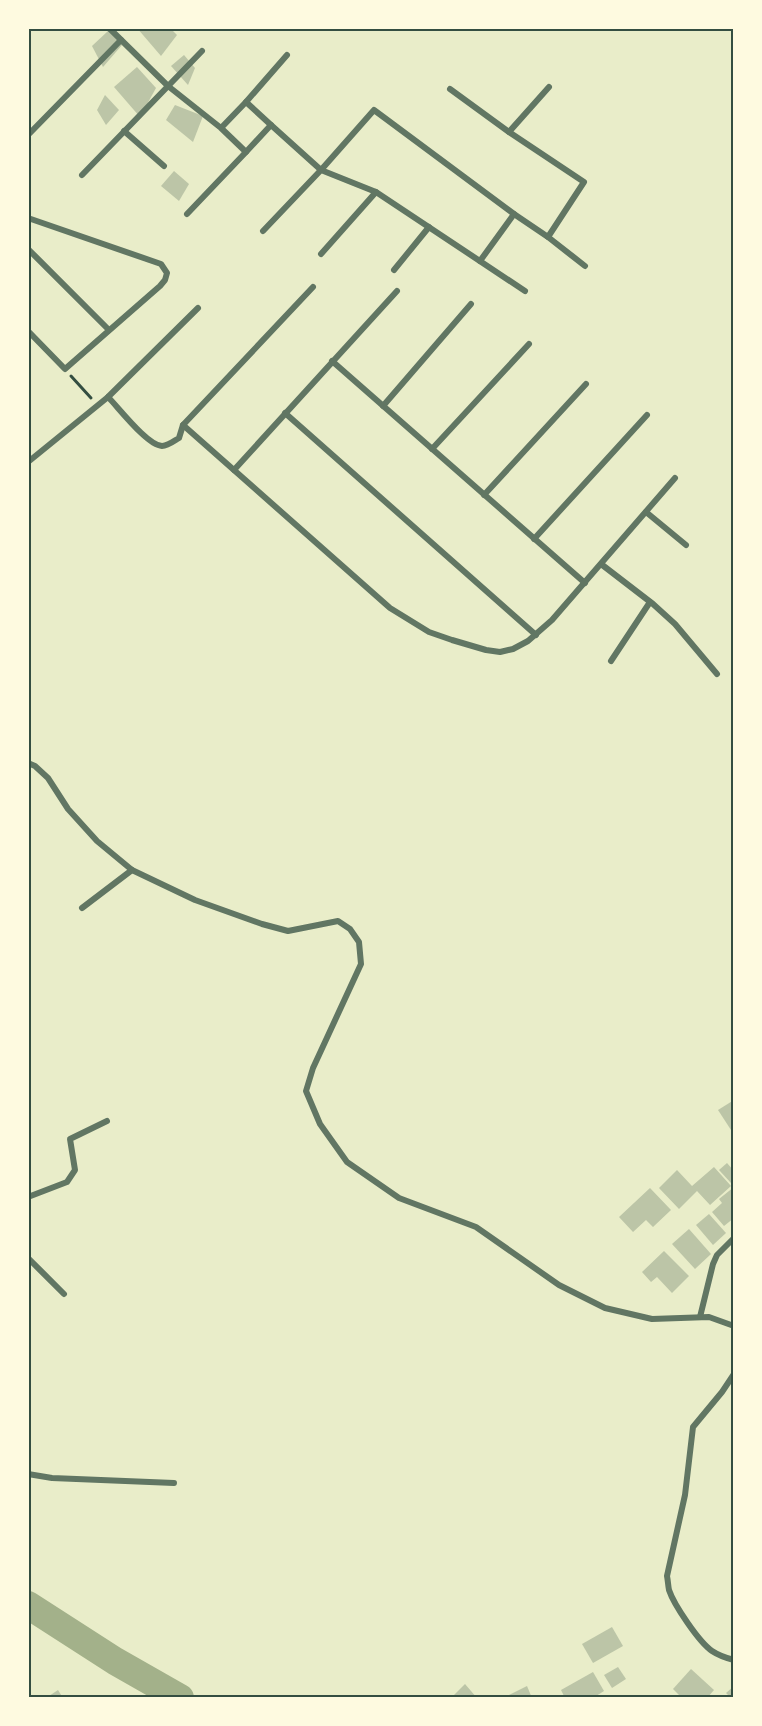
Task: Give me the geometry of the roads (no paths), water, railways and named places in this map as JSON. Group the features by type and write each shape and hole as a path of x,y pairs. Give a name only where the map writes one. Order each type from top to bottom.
{"street":[{"path":"109,28 168,86 221,128 246,152"},
{"path":"28,135 121,40"},
{"path":"82,175 202,51"},
{"path":"221,128 286,55"},
{"path":"509,132 549,87"},
{"path":"450,89 584,182 548,237"},
{"path":"246,102 321,170 376,192 525,291"},
{"path":"263,231 374,110 585,266"},
{"path":"187,214 271,125"},
{"path":"124,131 164,166"},
{"path":"321,254 376,192"},
{"path":"480,261 514,214"},
{"path":"28,218 161,264 167,273 165,280 65,369 28,331"},
{"path":"394,270 429,227"},
{"path":"28,249 109,330"},
{"path":"108,397 149,440 161,446 171,444 179,438 183,425 313,287"},
{"path":"234,470 398,291"},
{"path":"383,406 471,304"},
{"path":"28,462 108,397 198,308"},
{"path":"432,449 529,344"},
{"path":"332,361 585,583"},
{"path":"484,495 586,384"},
{"path":"285,413 536,635"},
{"path":"534,539 647,415"},
{"path":"183,425 390,608 429,632 486,650 500,652 513,649 528,641 552,620 675,478"},
{"path":"645,512 686,545"},
{"path":"601,564 675,624 717,674"},
{"path":"611,661 650,602"},
{"path":"28,763 48,778 68,808 97,842 132,870 195,900 262,924 288,931 338,921 350,929 359,942 361,964 313,1068 306,1091 320,1124 347,1162 399,1197 476,1227 559,1285 605,1308 652,1319 709,1317 734,1326"},
{"path":"82,908 132,870"},
{"path":"28,1197 67,1182 75,1170 70,1139 107,1121"},
{"path":"700,1317 713,1264 717,1255 734,1238"},
{"path":"28,1258 64,1294"},
{"path":"734,1374 723,1392 693,1427 685,1496 667,1576 668,1588 673,1598 700,1640 711,1651 734,1660"},
{"path":"28,1474 52,1478 174,1483"}],"waterway":[{"path":"28,1605 115,1661 180,1698"}]}
